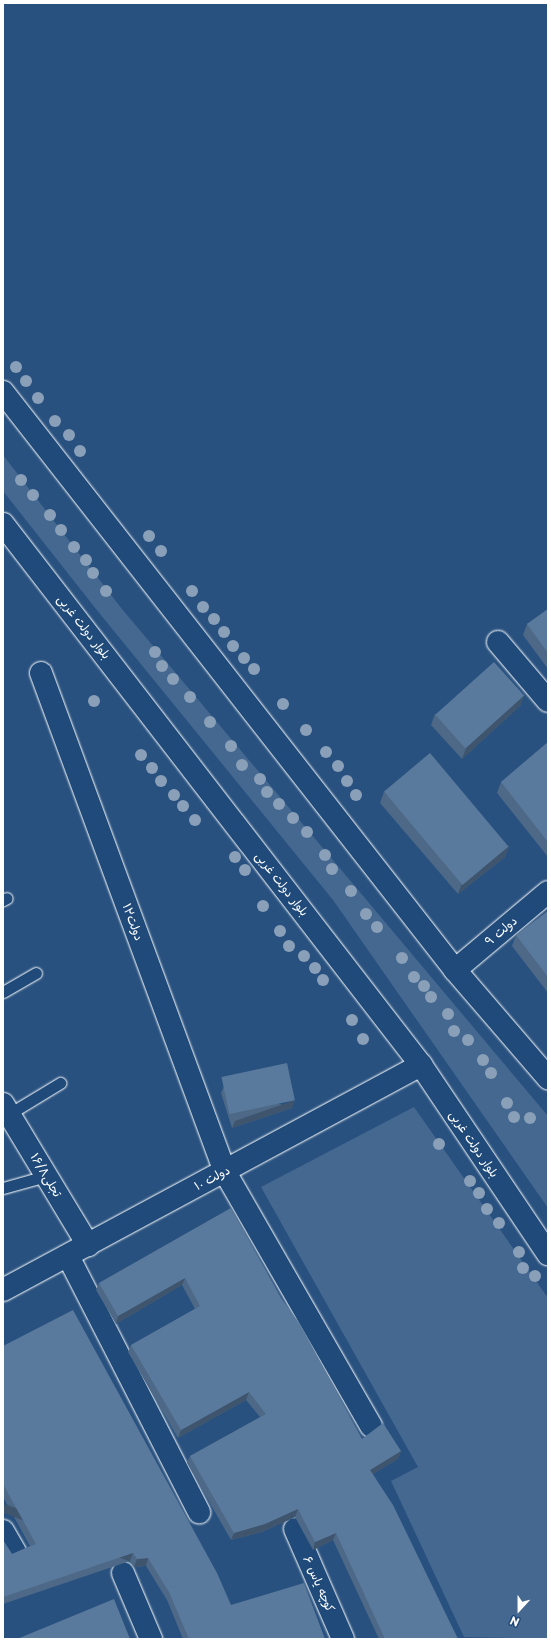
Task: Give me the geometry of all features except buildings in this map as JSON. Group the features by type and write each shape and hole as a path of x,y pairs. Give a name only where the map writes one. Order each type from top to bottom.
{"street":[{"path":"3,392 455,970 548,1078"},
{"name":"بلوار دولت غربی","path":"3,524 421,1065 548,1254"},
{"path":"498,642 548,700"},
{"name":"۱۲دولت","path":"41,673 225,1172 371,1426"},
{"name":"۹ دولت","path":"455,970 548,892"},
{"name":"۱۰ دولت","path":"3,1290 225,1172 421,1065"},
{"name":"تجلی۱۶/۸","path":"6,1109 88,1245"},
{"path":"68,1256 199,1512"},
{"name":"کوچه یاس ۶","path":"294,1529 343,1639"},
{"path":"3,1531 15,1552"},
{"path":"123,1573 151,1639"}],"lane":[{"path":"3,992 36,973"},
{"path":"6,1109 60,1083"},
{"path":"3,1188 46,1176"}],"shaded area":[{"path":"3,455 122,609 548,1116 548,1208 333,900 96,609 3,491"},
{"path":"414,1107 548,1298 548,1639 464,1637 391,1481 418,1467 261,1187"}]}
